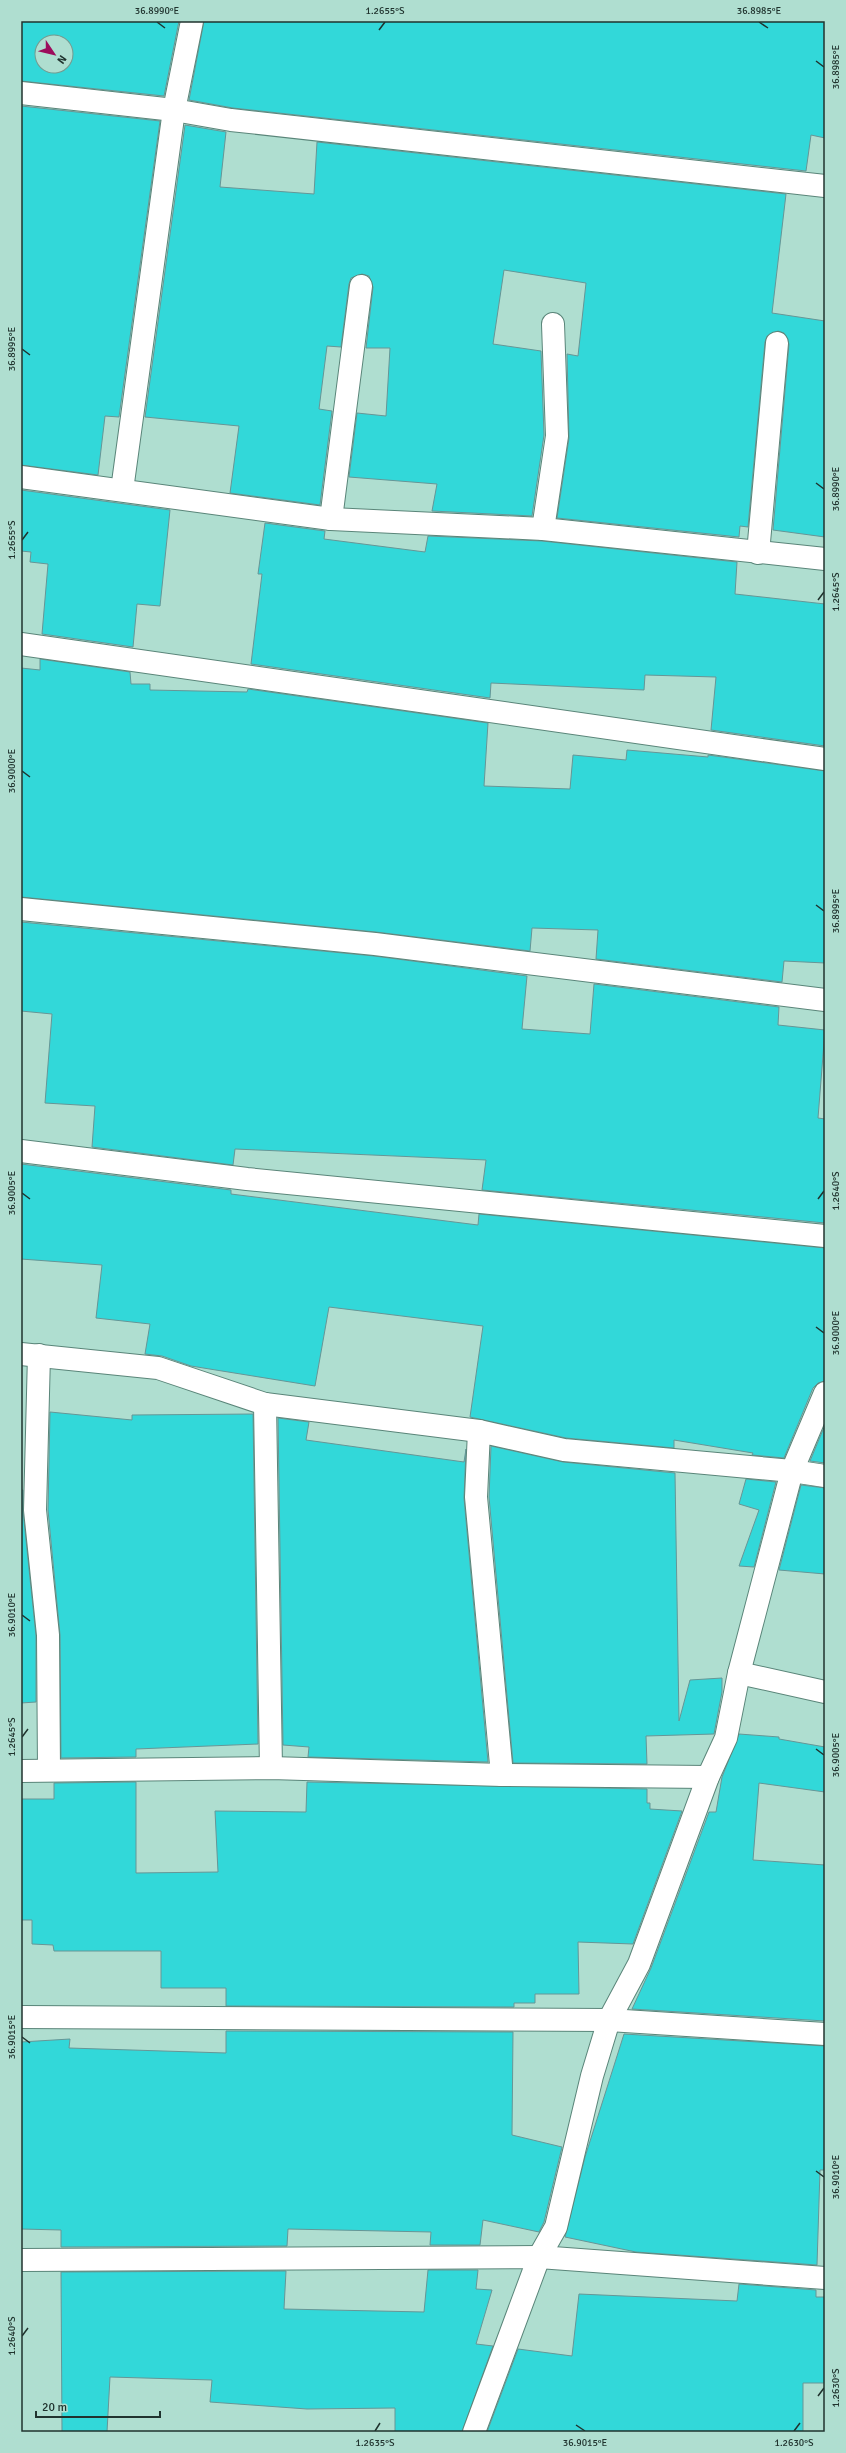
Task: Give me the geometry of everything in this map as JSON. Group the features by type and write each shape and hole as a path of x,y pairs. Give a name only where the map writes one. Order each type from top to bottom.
{"street":[{"path":"122,490 174,110 192,21"},
{"path":"21,93 174,110 231,120 825,186"},
{"path":"331,519 361,286"},
{"path":"543,529 557,436 553,324"},
{"path":"758,553 777,343"},
{"path":"21,477 331,519 543,529 825,559"},
{"path":"21,644 825,759"},
{"path":"21,908 375,944 825,1000"},
{"path":"21,1151 247,1179 825,1236"},
{"path":"49,1770 48,1635 35,1510 30,1354 158,1368 265,1404 479,1431 564,1450 792,1470 825,1476"},
{"path":"474,2432 540,2257 556,2227 592,2076 609,2020 639,1964 708,1777 726,1738 739,1673 792,1470 825,1393"},
{"path":"265,1404 270,1768"},
{"path":"479,1431 476,1497 502,1775"},
{"path":"739,1673 825,1692"},
{"path":"21,1771 270,1768 502,1775 708,1777"},
{"path":"21,2017 609,2020 825,2034"},
{"path":"21,2260 540,2257 825,2278"}],"building":[{"path":"21,21 179,21 164,96 21,81"},
{"path":"204,21 825,21 825,138 811,135 806,171 233,108 189,100"},
{"path":"21,106 160,121 119,417 105,416 98,475 21,465"},
{"path":"185,125 226,132 220,187 314,194 317,142 786,194 772,313 825,321 825,537 773,530 789,344 784,333 778,331 767,336 765,342 748,527 740,526 739,537 557,518 569,438 567,354 578,356 586,283 504,270 493,344 541,351 544,435 532,516 432,511 437,484 349,477 357,413 386,416 390,348 366,348 373,287 369,276 362,274 351,278 349,284 341,347 327,346 319,409 332,411 320,505 230,493 239,426 145,417"},
{"path":"21,490 170,510 160,606 137,604 133,647 42,634 48,564 30,562 31,552 21,551"},
{"path":"265,523 325,531 324,539 425,552 428,536 542,541 737,562 735,594 825,604 825,746 711,730 716,677 645,675 644,690 491,683 490,698 251,664 262,574 258,574"},
{"path":"40,659 130,672 131,684 150,684 150,690 247,692 248,689 488,723 484,786 570,789 573,755 626,760 627,750 708,757 708,755 825,771 825,963 784,961 782,982 596,959 598,930 532,928 530,951 376,932 21,897 21,668 40,670"},
{"path":"21,922 374,956 527,976 522,1029 590,1034 594,984 779,1007 778,1025 825,1030 818,1118 825,1119 825,1223 482,1190 486,1160 235,1149 233,1165 92,1147 95,1106 45,1103 52,1014 21,1011"},
{"path":"21,1164 231,1190 231,1194 478,1225 479,1214 825,1248 825,1381 818,1383 813,1388 784,1458 752,1455 753,1453 674,1440 674,1448 566,1438 470,1417 483,1326 329,1307 315,1386 191,1366 162,1356 145,1354 150,1324 96,1318 102,1265 21,1259"},
{"path":"50,1412 132,1420 132,1415 253,1414 258,1744 136,1749 136,1757 61,1758 60,1635 48,1510"},
{"path":"278,1418 309,1422 306,1440 464,1462 466,1449 464,1498 488,1762 308,1757 309,1747 283,1745"},
{"path":"825,1425 825,1463 810,1461"},
{"path":"491,1446 563,1462 675,1473 679,1721 690,1680 722,1678 722,1692 714,1734 646,1736 647,1764 513,1763 489,1497"},
{"path":"746,1479 776,1482 754,1567 739,1566 759,1510 739,1504"},
{"path":"801,1485 825,1488 825,1574 779,1570"},
{"path":"21,1490 23,1490 23,1511 36,1636 36,1702 21,1703"},
{"path":"739,1734 779,1737 779,1739 825,1747 825,1792 759,1783 753,1860 825,1865 825,2021 632,2009 651,1968 709,1812 716,1812 722,1777"},
{"path":"136,1782 136,1873 218,1872 215,1811 306,1812 307,1782 647,1789 647,1803 650,1803 650,1809 682,1811 633,1944 578,1942 579,1994 535,1994 535,2003 514,2003 514,2007 226,2006 226,1988 161,1988 161,1951 54,1951 53,1945 32,1944 32,1920 21,1920 21,1799 54,1799 54,1783"},
{"path":"226,2031 513,2032 512,2135 562,2147 544,2222 539,2232 483,2220 480,2245 430,2245 431,2232 288,2229 287,2246 61,2247 61,2230 21,2229 21,2042 70,2039 69,2048 226,2053"},
{"path":"624,2034 825,2046 825,2151 824,2170 820,2170 817,2265 636,2252 565,2237 585,2157"},
{"path":"428,2270 478,2270 476,2289 492,2290 476,2344 493,2346 462,2432 395,2432 395,2408 307,2409 210,2402 212,2380 110,2377 107,2432 62,2432 61,2272 286,2271 284,2309 424,2312"},
{"path":"739,2284 816,2290 816,2297 825,2297 825,2383 803,2383 803,2432 487,2432 518,2349 572,2356 579,2294 737,2301"}]}
